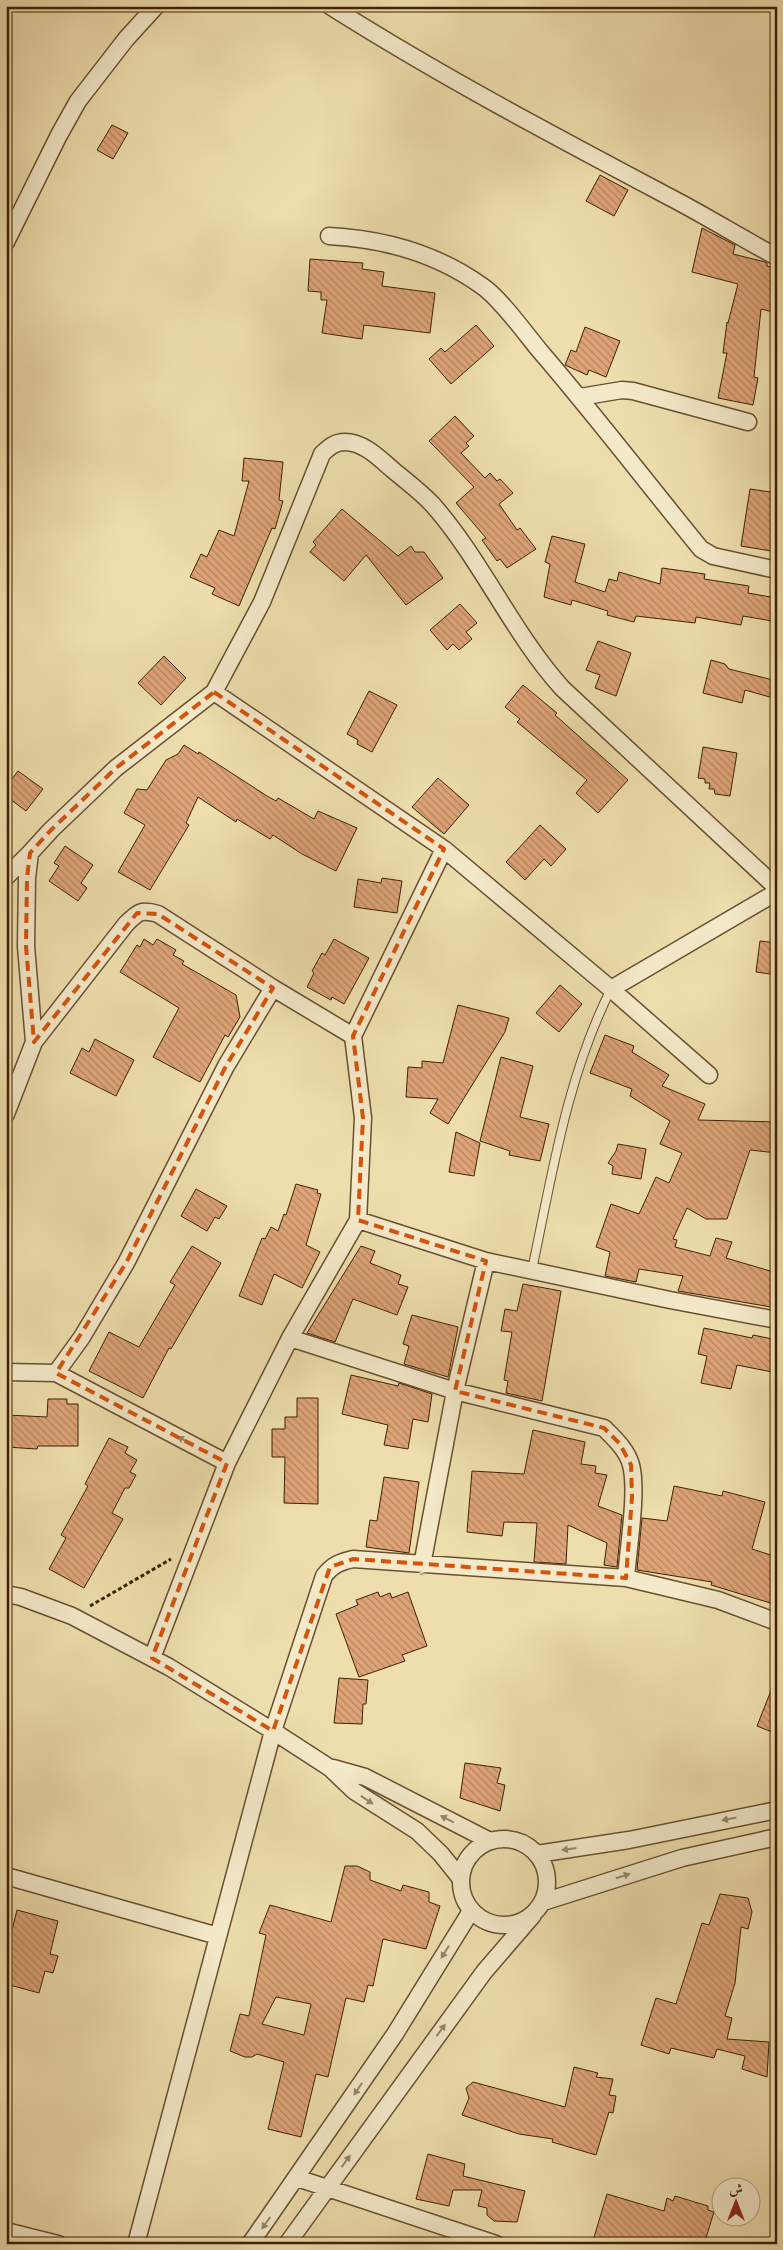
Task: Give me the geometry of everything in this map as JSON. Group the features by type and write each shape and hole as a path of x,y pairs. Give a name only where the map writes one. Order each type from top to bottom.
{"street":[{"path":"330,6 485,98 777,256"},
{"path":"6,242 78,101 101,70 153,8"},
{"path":"329,236 382,241 433,257 459,270 485,287 580,397 701,549 713,556 777,570"},
{"path":"580,397 622,390 633,391 748,422"},
{"path":"6,877 51,830 116,768 214,692 262,602 322,454 333,444 346,442 360,445 377,456 438,511 476,564 532,651 562,688 777,888"},
{"path":"214,692 444,849 611,989 709,1075"},
{"path":"152,1658 227,1463 290,1338 358,1220 363,1118 353,1036 444,849"},
{"path":"30,853 27,878 26,946 34,1042"},
{"path":"611,989 777,892"},
{"path":"6,1114 34,1042 126,924 137,913 147,911 158,914 273,988 353,1036"},
{"path":"56,1373 82,1337 126,1263 226,1066 273,988"},
{"path":"358,1220 486,1261 670,1300 777,1320"},
{"path":"422,1565 455,1391 486,1261"},
{"path":"290,1338 455,1391 604,1428 620,1444 631,1465 632,1497 626,1578"},
{"path":"6,1372 56,1373 227,1463"},
{"path":"136,2244 273,1731 324,1576 330,1567 353,1559 626,1578 718,1600 777,1622"},
{"path":"6,1594 21,1597 72,1616 152,1658 273,1731 330,1768 354,1790 417,1831 430,1842 461,1879"},
{"path":"330,1768 365,1777 490,1841"},
{"path":"537,1854 629,1840 777,1810"},
{"path":"543,1902 682,1858 777,1837"},
{"path":"287,2244 484,1972 533,1915 543,1902 548,1886 546,1869 537,1854 524,1843 508,1839 490,1841 476,1849 465,1863 461,1879 463,1896 471,1911 485,1921 501,1926 518,1924 533,1915"},
{"path":"6,1876 218,1936"},
{"path":"250,2244 395,2034 471,1911"},
{"path":"297,2178 463,2239 496,2244"},
{"path":"6,2231 58,2244"}],"lane":[{"path":"532,1270 572,1087 601,1008 611,989"}],"path":[{"path":"72,1616 194,1545"}],"highlighted area":[{"path":"214,692 444,849 353,1036 363,1118 358,1220 486,1261 455,1391 604,1428 620,1444 631,1465 632,1497 626,1578 353,1559 330,1567 273,1731 152,1658 227,1463 56,1373 126,1263 226,1066 273,988 158,914 137,913 34,1042 26,946 27,878 30,853 51,830 116,768"}],"building":[{"path":"112,125 128,133 113,159 97,150"},
{"path":"600,175 628,190 614,216 586,201"},
{"path":"702,228 735,245 733,254 765,262 767,266 777,269 777,313 761,309 754,377 758,378 753,405 718,398 727,353 723,353 727,322 738,284 692,272"},
{"path":"310,259 363,263 362,269 384,272 382,286 435,293 430,333 364,325 362,339 322,333 327,300 321,300 321,292 308,291"},
{"path":"476,325 494,346 451,384 429,359 441,348 445,352"},
{"path":"585,327 620,341 606,377 589,370 587,375 565,365 571,350 576,352"},
{"path":"455,416 474,436 466,443 469,446 461,453 485,478 490,473 497,481 500,479 513,493 499,504 517,530 520,528 536,549 507,568 500,559 497,561 482,540 486,538 456,503 474,487 429,441"},
{"path":"244,458 283,462 279,500 283,501 275,529 272,528 239,606 212,594 215,588 190,577 201,554 207,557 219,530 234,536 249,481 242,481"},
{"path":"750,489 777,493 777,552 741,546"},
{"path":"342,509 398,556 411,546 415,552 424,552 443,578 406,605 366,555 344,581 310,552 316,545 313,542"},
{"path":"552,536 585,544 575,582 605,592 609,579 617,581 619,572 660,584 662,568 705,574 704,579 749,586 748,593 776,598 772,621 743,616 741,625 696,617 695,623 636,616 634,622 607,615 608,611 572,600 571,605 544,597 550,564 545,562"},
{"path":"460,604 477,623 466,632 472,639 459,650 453,644 447,650 430,630"},
{"path":"598,641 631,653 616,696 595,688 600,675 586,670"},
{"path":"164,656 186,678 161,705 138,683"},
{"path":"711,660 725,664 729,669 777,681 777,699 745,690 742,703 703,693"},
{"path":"523,685 557,713 555,715 628,780 598,813 576,793 587,780 517,722 520,719 505,707"},
{"path":"369,691 397,705 372,752 357,744 358,740 347,734"},
{"path":"184,745 198,754 199,752 276,801 278,798 314,819 318,811 357,828 336,871 302,854 273,835 270,839 237,819 236,822 198,797 186,823 189,825 150,890 118,872 145,825 124,813 137,789 147,790 166,760 178,754"},
{"path":"703,747 737,753 730,796 715,794 714,789 709,789 710,783 705,783 705,779 698,778"},
{"path":"18,771 43,789 26,811 6,796 6,787"},
{"path":"438,778 469,805 444,834 412,807"},
{"path":"540,825 566,849 551,866 544,859 525,880 506,862"},
{"path":"65,846 93,865 81,883 87,888 78,901 49,881 59,866 54,863"},
{"path":"382,878 402,881 397,913 354,907 358,879 381,883"},
{"path":"144,939 153,945 157,939 176,950 173,955 184,961 182,964 236,995 240,1017 228,1037 225,1035 200,1082 153,1057 179,1008 120,972 137,945 140,947"},
{"path":"334,939 369,958 344,1004 332,997 331,1000 307,987 314,973 312,971 322,953 325,955"},
{"path":"760,941 777,943 777,975 756,972"},
{"path":"560,985 582,1004 559,1032 536,1013"},
{"path":"458,1005 509,1018 505,1032 448,1124 430,1113 438,1099 406,1097 408,1067 422,1068 422,1061 443,1063"},
{"path":"605,1035 634,1046 632,1052 669,1075 662,1086 705,1104 698,1120 777,1122 777,1153 750,1150 727,1219 706,1219 687,1208 673,1239 677,1240 675,1247 710,1256 716,1238 732,1242 726,1258 777,1273 777,1308 678,1291 683,1276 639,1269 636,1282 605,1276 610,1252 596,1247 611,1204 639,1214 656,1177 669,1183 682,1153 660,1144 670,1121 630,1096 632,1089 590,1073"},
{"path":"95,1039 134,1060 116,1096 70,1073 82,1048 89,1052"},
{"path":"501,1057 533,1066 520,1117 549,1124 540,1161 509,1155 510,1151 480,1141"},
{"path":"456,1132 480,1143 474,1176 449,1172"},
{"path":"618,1144 646,1149 641,1179 612,1174 613,1166 608,1163"},
{"path":"296,1184 318,1190 317,1193 321,1194 306,1245 320,1252 302,1288 274,1274 262,1305 239,1296 262,1238 265,1239 271,1227 278,1231 284,1214 286,1215"},
{"path":"196,1189 227,1206 219,1219 215,1217 207,1231 181,1216"},
{"path":"192,1246 221,1263 171,1349 169,1348 143,1398 89,1371 109,1332 139,1347 175,1285 170,1282"},
{"path":"361,1246 375,1251 370,1263 401,1275 398,1284 408,1287 397,1315 353,1299 335,1342 307,1333"},
{"path":"523,1284 561,1291 542,1401 506,1393 508,1381 504,1380 512,1332 501,1331 505,1309 517,1311"},
{"path":"412,1315 458,1327 448,1377 404,1364 409,1346 403,1344"},
{"path":"704,1328 752,1338 753,1335 777,1340 777,1373 737,1365 731,1389 701,1383 707,1356 698,1354"},
{"path":"351,1375 398,1386 399,1383 432,1394 428,1422 413,1419 408,1449 384,1445 388,1425 342,1414"},
{"path":"297,1398 318,1398 318,1504 284,1503 285,1457 272,1457 272,1429 285,1429 285,1417 297,1417"},
{"path":"48,1399 67,1399 67,1404 78,1404 78,1446 38,1446 37,1449 6,1447 7,1415 47,1417"},
{"path":"533,1430 585,1442 581,1464 596,1466 595,1473 607,1475 598,1506 622,1515 617,1567 604,1565 607,1543 568,1525 566,1564 534,1562 537,1523 504,1522 502,1536 467,1532 472,1471 524,1474"},
{"path":"109,1438 128,1447 125,1453 137,1460 130,1472 136,1475 129,1488 125,1488 112,1513 123,1519 84,1588 49,1569 66,1538 61,1535 88,1486 85,1484"},
{"path":"384,1477 419,1482 409,1553 366,1547 370,1520 377,1521"},
{"path":"674,1486 722,1496 723,1491 765,1502 752,1549 777,1557 777,1605 711,1585 712,1582 637,1570 642,1518 667,1521"},
{"path":"378,1592 380,1597 390,1593 392,1598 408,1592 427,1646 402,1655 405,1661 359,1677 336,1614 358,1605 356,1600"},
{"path":"339,1678 368,1680 366,1704 363,1704 362,1724 334,1723"},
{"path":"777,1679 777,1734 757,1726"},
{"path":"465,1763 501,1768 497,1783 505,1785 500,1811 460,1798"},
{"path":"345,1866 357,1866 370,1872 370,1880 401,1891 403,1885 429,1892 429,1902 440,1906 426,1949 383,1939 373,1986 368,1985 364,2002 346,1998 328,2077 316,2074 301,2137 268,2129 284,2062 257,2054 252,2057 245,2057 230,2051 240,2014 249,2016 266,1935 259,1933 270,1905 331,1922","holes":["276,1997 311,2004 304,2035 262,2024"]},
{"path":"720,1894 748,1898 752,1912 748,1929 741,1927 735,1983 725,2016 732,2018 727,2039 769,2042 767,2077 742,2069 745,2056 717,2049 714,2058 671,2048 669,2054 641,2045 656,1998 676,2004 702,1923 709,1925"},
{"path":"17,1910 58,1921 50,1954 58,1956 53,1973 45,1971 39,1993 6,1984 6,1954"},
{"path":"574,2067 598,2073 596,2077 613,2079 609,2095 616,2096 613,2113 609,2112 596,2155 552,2142 553,2139 519,2134 462,2115 469,2098 466,2088 473,2082 565,2107"},
{"path":"428,2154 465,2164 463,2176 525,2191 517,2222 494,2221 487,2215 487,2208 478,2206 482,2190 453,2190 449,2206 416,2199"},
{"path":"607,2194 664,2211 667,2198 673,2201 675,2196 708,2206 708,2210 710,2211 710,2225 704,2244 592,2244"}]}
